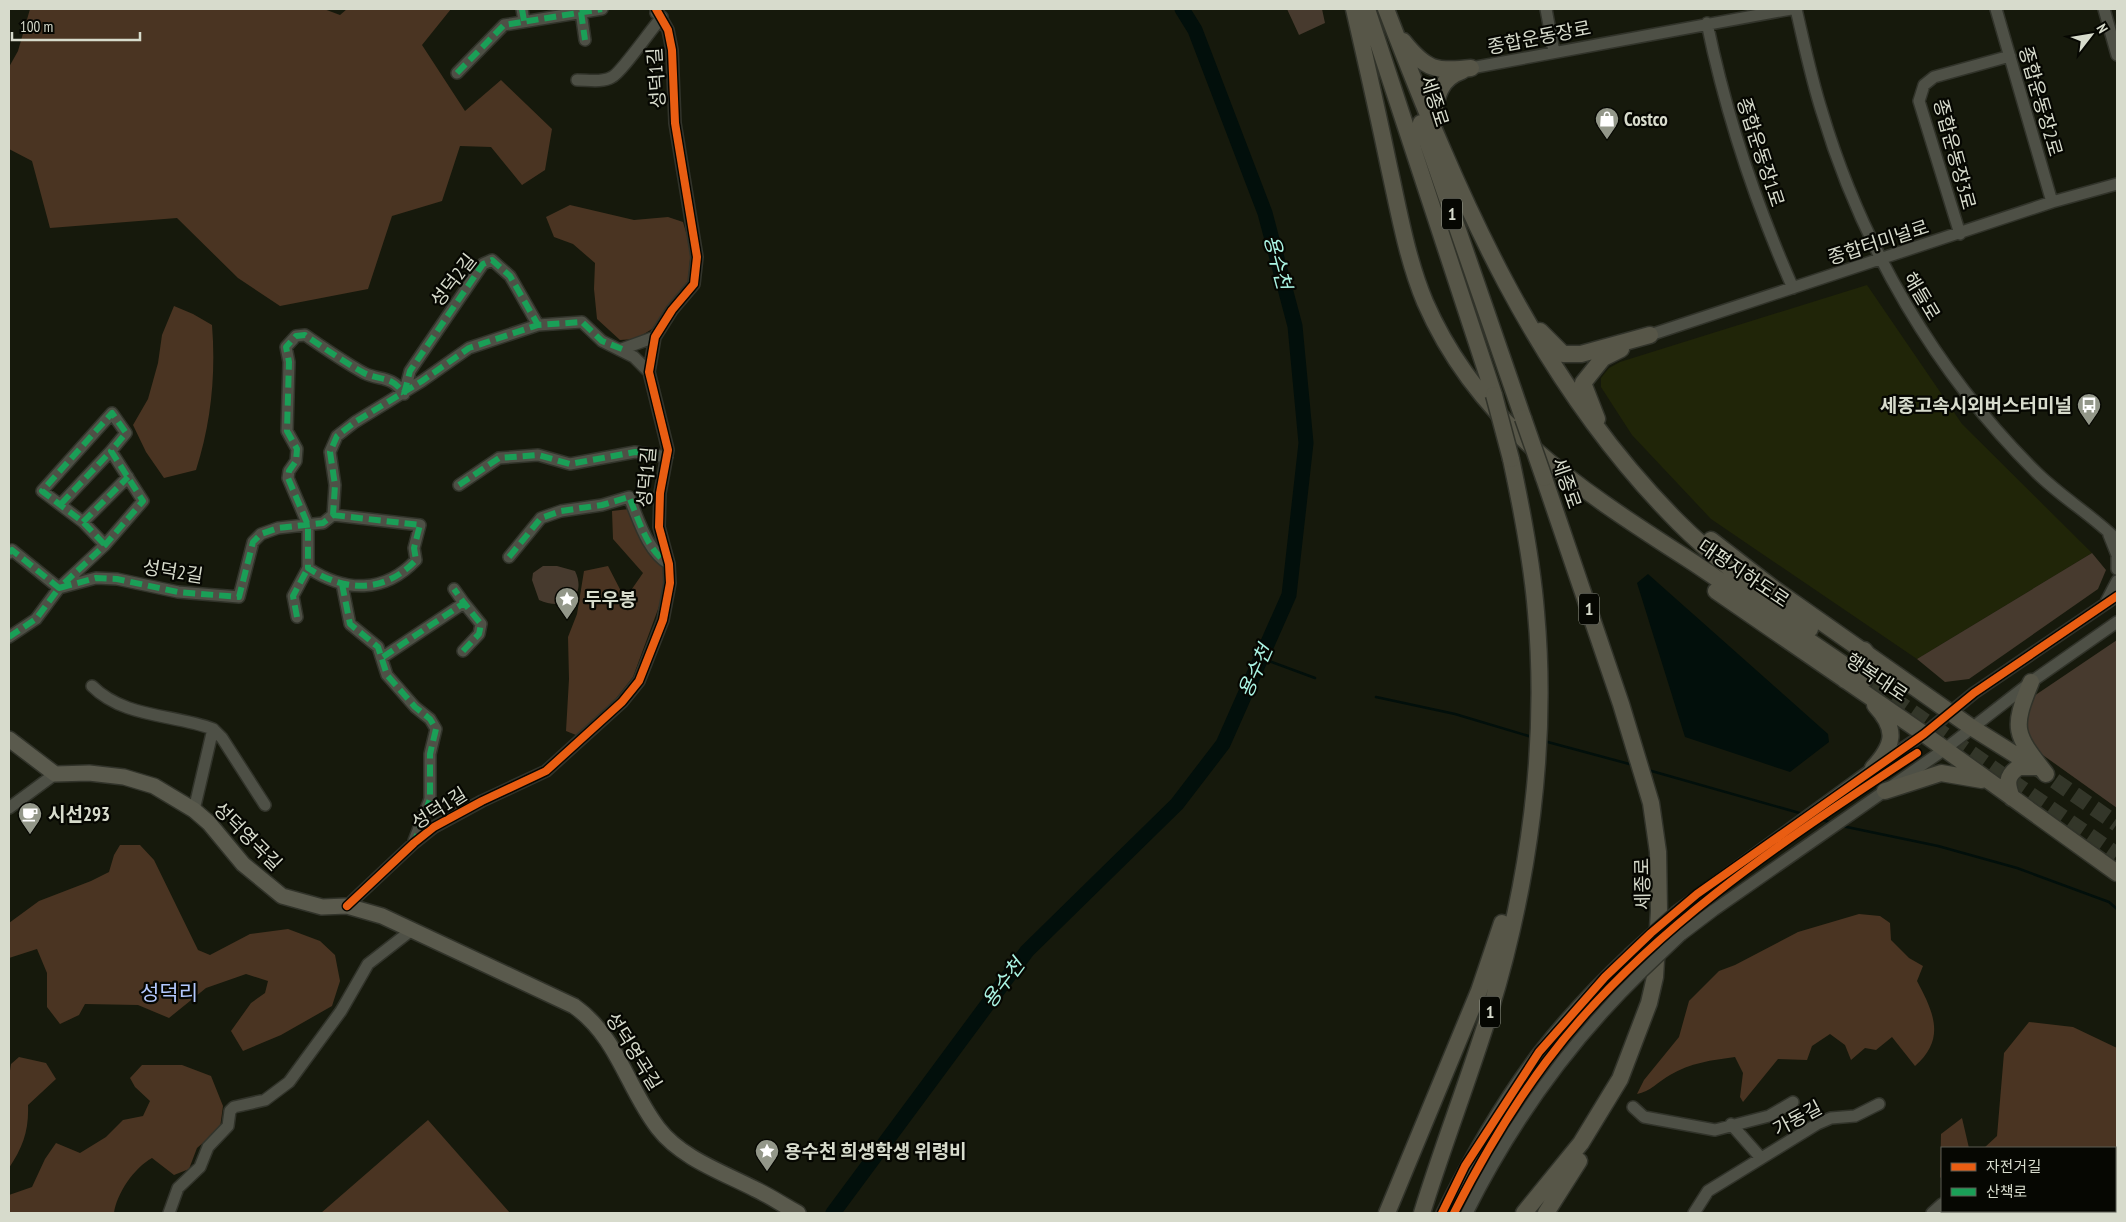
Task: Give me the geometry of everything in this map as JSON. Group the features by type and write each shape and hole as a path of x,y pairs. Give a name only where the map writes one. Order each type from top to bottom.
{"highway":[{"name":"대평지하도로","path":"1354,9 1402,227 1425,301 1443,338 1466,377 1520,438 1551,465 1616,512 1854,669"},
{"name":"세종로","path":"1367,9 1494,394 1511,459 1530,558 1536,613 1539,712 1536,773 1526,862 1511,932 1491,1010 1422,1213"},
{"name":"세종로","path":"1385,9 1415,106 1633,740 1651,803 1660,881 1655,977 1649,1003 1620,1079 1581,1143 1524,1213"},
{"path":"1385,9 1462,194 1514,298 1548,358 1610,446"},
{"path":"1394,31 1412,53 1433,69 1447,71 1471,68"},
{"path":"1432,122 1439,89 1456,74 1471,68"},
{"path":"1514,298 1546,339 1563,354 1581,354 1650,335"},
{"path":"1610,446 1584,384 1603,358 1650,335"},
{"name":"행복대로","path":"1610,446 1645,486 1774,588 1854,669 1924,734 2117,873"},
{"path":"1854,669 1889,724 1892,737 1884,756 1872,768"},
{"name":"행복대로","path":"1854,669 1950,711 1971,727 2041,771"},
{"path":"2031,682 2021,705 2017,728 2041,771"},
{"path":"2012,798 2007,785 2009,775 2019,766 2041,771"},
{"path":"1885,791 1941,773 1978,778 1995,786"},
{"path":"1387,1213 1479,991 1496,945 1532,804"},
{"path":"1546,1213 1601,1125 1620,1079"}],"main road":[{"path":"9,739 55,774"},
{"name":"성덕영곡길","path":"55,774 89,773 124,777 154,786 194,810 223,838 244,864 282,896 322,906 347,906 382,916 412,928 574,1006 592,1018 616,1052 658,1127 672,1142 694,1157 798,1213"}],"street":[{"path":"522,9 524,21"},
{"path":"457,72 504,25 602,9"},
{"path":"649,9 659,13"},
{"path":"1546,9 1554,52"},
{"name":"종합운동장로","path":"1471,68 1791,9"},
{"name":"해들로","path":"1796,9 1824,120 1837,157 1880,259 1941,360 1966,393 2037,473 2117,540"},
{"name":"종합운동장2로","path":"1996,9 2052,202"},
{"path":"2104,9 2117,54"},
{"path":"581,12 584,40"},
{"name":"성덕1길","path":"347,906 414,843 434,828 482,801 546,770 622,702 638,681 668,600 669,564 659,527 660,493 668,450 649,372 655,337 672,310 694,284 697,256 675,123 672,50 668,30 659,13 619,72 610,78 577,80"},
{"name":"종합운동장1로","path":"1707,23 1722,89 1755,199 1793,288"},
{"name":"종합운동장3로","path":"1960,234 1919,101 1924,85 1934,78 2010,56"},
{"name":"종합터미널로","path":"1650,335 2052,202 2117,184"},
{"name":"성덕2길","path":"404,394 410,371 483,264 492,260 510,276 538,326"},
{"path":"308,568 320,576 342,584 380,585 401,574 416,560 414,548 420,525 333,515 335,485 330,452 337,436 376,408 404,394 468,348 538,326 582,322 602,341 622,349 649,372"},
{"path":"297,617 293,596 308,568 308,524 288,478 289,471 296,461 296,449 287,431 289,362 286,347 296,336 305,335 366,374 379,376 399,385 404,394"},
{"path":"622,349 655,337"},
{"path":"61,504 126,433 112,413 42,491 83,522 105,545"},
{"path":"9,637 36,619 59,588 105,545 143,501 111,451"},
{"path":"459,484 499,458 538,455 570,464 635,452 667,457"},
{"path":"83,522 128,477"},
{"path":"509,557 540,518 561,511 602,505 629,497 650,543 659,558 669,564"},
{"name":"성덕2길","path":"59,588 96,578 117,579 178,592 239,597 253,542 261,534 278,528 323,523 333,515"},
{"path":"2108,531 2117,555 2117,570"},
{"path":"9,553 12,550 59,588"},
{"path":"2104,605 2117,582"},
{"path":"342,584 350,624 378,647 383,657 464,603"},
{"path":"454,589 481,624 479,634 463,651"},
{"path":"1442,1213 1465,1166 1539,1052 1629,954 1677,911 1793,825 1872,768 1924,734 1950,711 2040,647 2117,596"},
{"path":"1467,1213 1484,1180 1556,1069 1620,993 1681,935 1714,910 1946,749 1971,727 2031,682 2117,622"},
{"name":"성덕1길","path":"383,657 387,675 415,707 430,719 436,729 430,754 430,799 414,843"},
{"path":"92,686 114,703 132,709 191,721 213,729 222,738 265,805"},
{"path":"194,810 213,729"},
{"path":"9,808 55,774"},
{"path":"169,1213 178,1188 200,1167 208,1147 228,1126 230,1111 234,1107 266,1100 289,1082 341,1011 368,964 412,928"},
{"name":"가동길","path":"1633,1107 1644,1117 1715,1130 1731,1124 1769,1116 1792,1102"},
{"name":"가동길","path":"1694,1213 1708,1191 1734,1177 1817,1124 1831,1118 1855,1116 1879,1104"},
{"name":"가동길","path":"1731,1124 1761,1158"}],"shaded area":[{"path":"30,9 324,9 340,15 347,9 451,9 422,45 465,111 501,80 552,129 545,170 522,185 491,147 460,146 442,201 392,216 368,289 280,306 238,278 177,218 50,228 32,161 9,149 9,67 18,51"},
{"path":"1287,9 1322,9 1325,23 1299,35"},
{"path":"570,205 634,220 668,217 683,222 691,249 688,281 652,329 636,339 620,340 597,319 594,289 595,263 573,244 554,237 546,217"},
{"path":"1867,285 1962,424 2092,553 1917,659 1711,519 1632,435 1601,387 1601,378 1609,368 1620,362"},
{"path":"174,306 212,325 213,380 209,417 196,470 164,478 146,452 133,425 148,399 158,363 162,335"},
{"path":"629,509 664,564 664,593 633,677 614,701 576,735 566,731 569,679 568,637 577,614 584,571 608,566 625,599 643,573 613,539 612,511"},
{"path":"2092,553 2106,570 2098,589 1969,679 1945,682 1917,659"},
{"path":"543,566 557,566 575,571 578,588 576,595 571,600 557,604 539,600 532,580 533,573"},
{"path":"1648,574 1828,734 1829,742 1790,772 1685,737 1637,583"},
{"path":"2117,640 2117,808 2040,753 2024,733 2026,706 2034,696"},
{"path":"120,845 140,845 154,860 198,950 210,955 250,934 288,929 320,941 335,955 340,981 332,1006 281,1035 243,1051 231,1031 251,1003 265,993 268,981 246,974 206,988 169,1018 138,1005 85,1004 79,1015 60,1024 47,1007 47,973 37,949 9,958 9,923 39,901 109,872 114,855"},
{"path":"1859,914 1880,916 1890,923 1891,940 1909,958 1923,966 1917,981 1932,1015 1934,1036 1925,1056 1915,1066 1892,1037 1876,1050 1865,1048 1851,1060 1845,1045 1830,1034 1812,1046 1807,1060 1778,1059 1743,1102 1740,1097 1743,1073 1735,1057 1685,1068 1670,1075 1646,1091 1637,1094 1644,1080 1679,1037 1689,1001 1719,971 1735,965 1798,932"},
{"path":"2029,1022 2073,1027 2117,1048 2117,1213 1947,1213 2116,1212 2116,1147 1985,1147 1997,1136 2004,1053"},
{"path":"19,1057 46,1063 56,1079 28,1105 24,1138 9,1168 9,1077 11,1064"},
{"path":"142,1065 182,1065 211,1076 223,1106 220,1128 197,1148 189,1169 174,1175 152,1158 145,1162 127,1182 119,1197 114,1213 9,1213 9,1195 32,1187 45,1159 56,1143 80,1153 106,1137 123,1120 143,1116 150,1101 135,1087 130,1078"},
{"path":"1962,1118 1969,1147 1941,1147 1941,1178 1940,1177 1941,1134"},
{"path":"428,1120 510,1213 321,1213"}],"waterway":[{"name":"용수천","path":"833,1213 1027,951 1177,804 1223,744 1289,595 1306,443 1295,326 1265,213 1195,30 1182,9"},
{"path":"1261,658 1315,678"},
{"path":"1376,697 1455,714 1532,737"},
{"path":"1544,741 1633,765"},
{"path":"1648,770 1803,814"},
{"path":"1813,817 1832,823"},
{"path":"1842,826 1938,846 2017,868 2109,902 2117,909"}],"tunnel":[{"path":"1853,671 2117,855"},
{"path":"2035,767 2117,824"}],"marked path":[{"path":"522,9 524,21"},
{"path":"457,73 504,25 602,9"},
{"path":"581,12 585,40"},
{"path":"404,394 410,371 483,264 492,260 510,276 538,325"},
{"path":"9,637 36,619 59,588 96,578 117,579 178,592 239,597 253,542 261,534 278,528 323,523 333,515 335,485 330,452 337,436 355,422 422,381 469,348 538,325 582,322 602,341 622,349"},
{"path":"333,515 420,525 414,548 416,560 391,579 378,584 364,586 336,582 308,568 308,525 288,478 289,471 296,461 297,449 287,431 289,362 286,347 296,336 305,335 364,373 390,381 404,394"},
{"path":"9,553 12,550 59,588 105,545 143,501 111,451 126,433 112,413 42,491 83,522 105,545"},
{"path":"61,504 111,451"},
{"path":"459,485 499,458 538,455 570,464 635,452 667,457"},
{"path":"83,522 128,477"},
{"path":"509,557 541,518 561,511 602,505 629,497 649,543 661,558 669,564"},
{"path":"297,617 293,596 308,568"},
{"path":"342,584 350,624 378,647 387,675 415,707 430,719 436,729 430,754 430,799 416,838"},
{"path":"383,657 464,603 454,589"},
{"path":"463,651 479,634 481,624 464,603"}],"cycle path":[{"path":"347,906 414,843 434,827 482,801 546,771 622,702 639,681 663,620 670,583 669,564 659,527 660,493 668,450 649,372 655,337 672,310 694,284 697,257 675,123 672,50 668,30 656,9"},
{"path":"1442,1213 1465,1166 1539,1052 1605,977 1651,933 1697,894 1924,734 1974,693 2117,596"},
{"path":"1454,1213 1497,1135 1533,1080 1584,1015 1626,971 1671,930 1766,855 1917,753"}],"place":[{"name":"Costco","path":"1607,140"},
{"name":"세종고속시외버스터미널","path":"2089,426"},
{"name":"두우봉","path":"567,620"},
{"name":"시선293","path":"30,835"},
{"name":"용수천 희생학생 위령비","path":"767,1172"}],"district":[{"name":"성덕리","path":"169,993"}]}
